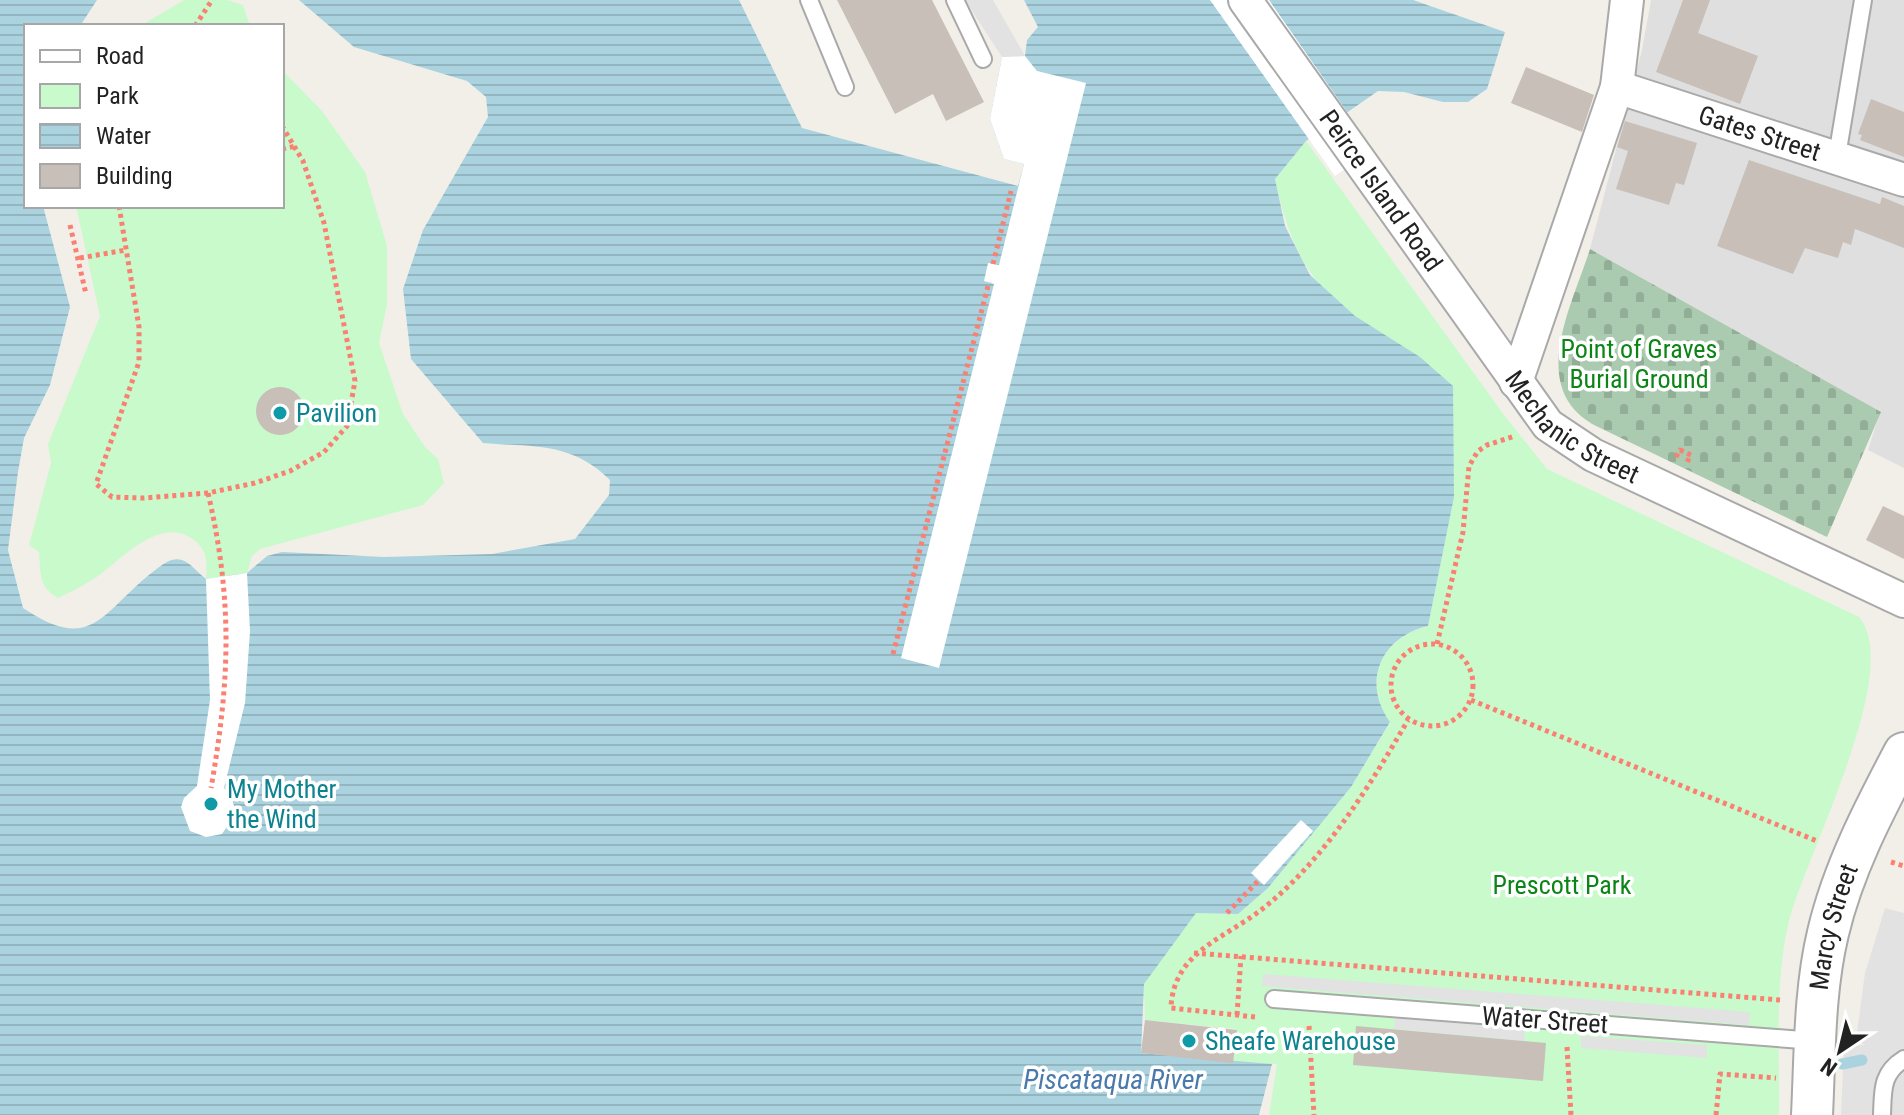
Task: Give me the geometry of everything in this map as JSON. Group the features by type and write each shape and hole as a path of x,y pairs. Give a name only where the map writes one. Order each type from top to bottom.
{"street":[{"name":"Peirce Island Road","path":"1245,0 1516,382"},
{"name":"Mechanic Street","path":"1627,0 1617,87 1516,382 1548,425 1569,442 1904,601"},
{"name":"Gates Street","path":"1617,87 1904,180"},
{"name":"Marcy Street","path":"1812,1098 1817,1022 1828,935 1848,871 1904,753"}],"lane":[{"path":"809,0 845,87"},
{"path":"955,0 983,59"},
{"path":"1837,156 1863,0"},
{"name":"Water Street","path":"1274,999 1566,1022 1817,1022"},
{"path":"1882,1115 1884,1080 1890,1068 1904,1059"}],"path":[{"path":"196,24 212,0"},
{"path":"119,208 139,327 139,362 96,484 112,497 208,493 290,471 324,452 347,426 355,381 317,194 296,146 284,129"},
{"path":"284,149 296,146"},
{"path":"993,264 1011,191"},
{"path":"70,225 86,294"},
{"path":"80,258 126,250"},
{"path":"893,654 989,282"},
{"path":"1437,644 1463,532 1473,458 1487,445 1524,434"},
{"path":"208,493 223,558 227,619 226,680 211,788"},
{"path":"1437,644 1450,648 1468,664 1474,688 1465,711 1444,725 1432,727 1408,720 1392,698 1392,670 1410,649 1437,644"},
{"path":"1471,700 1817,841"},
{"path":"1241,956 1234,1015 1171,1008 1172,986 1194,953 1264,908 1304,867 1370,784 1408,720"},
{"path":"1227,913 1259,880"},
{"path":"1194,953 1817,1022"},
{"path":"1309,1001 1314,1115"},
{"path":"1566,1022 1571,1115"},
{"path":"1716,1115 1720,1074 1812,1098"}],"shaded area":[{"path":"965,0 993,0 1025,56 1002,57"},
{"path":"1651,0 1904,0 1904,468 1868,450 1880,412 1590,249 1642,50"},
{"path":"1885,908 1904,913 1904,1115 1841,1115 1844,1046 1865,1045 1856,1040 1865,973"},
{"path":"1263,974 1750,1012 1749,1025 1262,986"},
{"path":"1395,1018 1525,1029 1524,1041 1394,1029"},
{"path":"1581,1036 1707,1045 1707,1058 1581,1048"}],"green space":[{"path":"184,0 227,0 243,5 249,24 143,24"},
{"path":"284,72 322,111 365,172 387,246 387,305 379,343 403,414 425,447 438,459 444,483 423,505 260,549 252,556 247,573 206,579 204,553 199,544 181,533 167,532 153,536 92,580 58,598 44,584 39,552 29,545 51,463 48,444 100,316 76,208 284,208"},
{"name":"Prescott Park","path":"1306,141 1504,415 1547,469 1859,617 1870,643 1869,678 1861,719 1799,891 1784,945 1779,1017 1779,1115 1269,1115 1277,1064 1233,1063 1236,1029 1145,1020 1144,984 1196,913 1238,914 1268,888 1351,787 1390,723 1381,708 1377,692 1380,664 1398,640 1428,626 1454,497 1420,357 1341,306 1322,288 1294,243 1275,179"},
{"name":"Point of Graves Burial Ground","path":"1590,249 1881,412 1827,537 1596,426 1575,410 1563,391 1559,369 1560,345"}],"water":[{"name":"Piscataqua River","path":"0,0 97,0 81,24 24,24 24,208 44,208 70,307 50,385 24,438 8,550 23,608 47,622 66,628 81,628 95,622 154,571 174,560 185,561 206,579 247,573 267,556 282,552 384,557 492,554 575,539 609,495 610,480 581,459 535,446 483,443 411,359 403,289 423,230 488,117 486,97 467,81 354,47 299,0 739,0 802,128 1018,186 1024,164 1004,159 990,119 1002,57 1025,56 1027,40 1038,27 1024,0 1413,0 1505,32 1487,89 1468,102 1443,102 1404,92 1378,91 1306,141 1275,179 1285,226 1310,275 1355,316 1420,357 1453,386 1454,497 1428,626 1398,640 1380,663 1377,692 1390,722 1351,787 1268,888 1238,914 1196,913 1144,984 1141,1053 1272,1064 1259,1115 0,1115"}],"pier":[{"path":"1210,0 1269,0 1373,149 1335,176"},
{"path":"1025,56 1037,71 1086,83 939,668 901,658 994,284 984,281 988,263 999,265 1024,164 1004,159 990,119 1002,57"},
{"path":"247,573 250,631 245,703 224,788 231,795 236,813 222,834 206,837 190,831 181,807 184,798 197,786 210,700 206,579"},
{"path":"1301,820 1313,831 1264,885 1251,873"}],"building":[{"path":"837,0 932,0 984,102 946,121 933,94 895,114"},
{"path":"1683,0 1710,0 1698,33 1758,56 1740,104 1656,72"},
{"path":"1526,67 1594,95 1582,132 1511,103"},
{"path":"1871,99 1904,112 1904,157 1860,140 1862,135 1858,134"},
{"path":"1625,121 1697,143 1684,185 1676,183 1669,205 1616,189 1628,151 1617,147"},
{"path":"1749,160 1880,204 1882,197 1904,206 1904,248 1855,229 1851,245 1843,242 1838,258 1805,248 1793,274 1717,246"},
{"name":"Pavilion","path":"280,387 297,394 304,411 297,428 280,435 263,428 256,411 263,394"},
{"path":"1883,506 1904,516 1904,559 1866,540"},
{"name":"Sheafe Warehouse","path":"1145,1020 1237,1030 1233,1063 1141,1053"},
{"path":"1356,1026 1546,1043 1543,1081 1353,1065"}],"waterway":[{"path":"1842,1064 1862,1060"}],"place":[{"name":"Pavilion","path":"280,413"},
{"name":"My Mother the Wind","path":"211,804"},
{"name":"Sheafe Warehouse","path":"1189,1041"}]}
